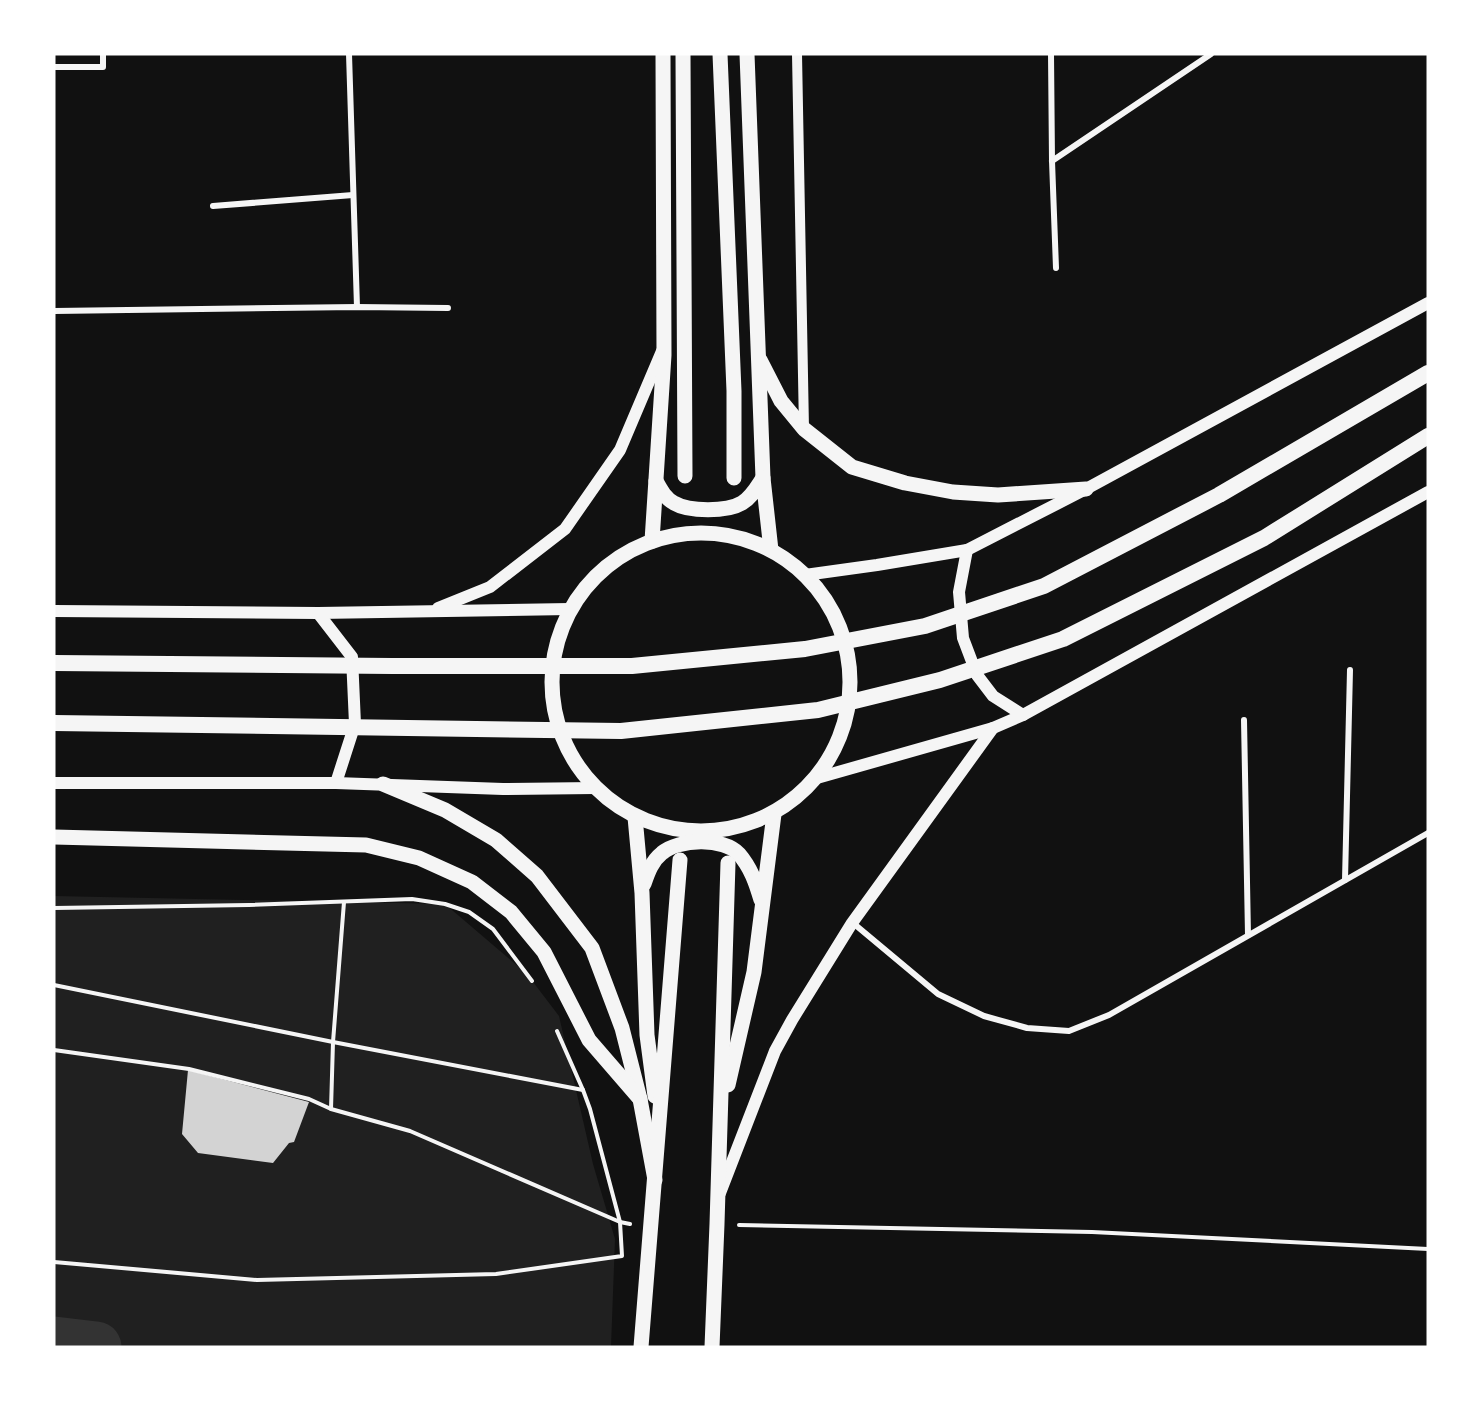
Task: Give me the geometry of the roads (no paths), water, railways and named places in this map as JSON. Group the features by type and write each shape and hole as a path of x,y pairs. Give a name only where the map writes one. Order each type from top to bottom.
{"highway":[{"path":"54,663 632,666 805,649 925,626 1044,586 1219,495 1428,373"},
{"path":"54,723 621,731 818,710 940,680 1063,639 1264,538 1428,436"}],"main road":[{"path":"652,541 664,347 663,54"},
{"path":"683,54 685,476"},
{"path":"720,54 734,391 734,478"},
{"path":"747,54 763,478 771,550"},
{"path":"805,575 967,550 1086,489 1428,303"},
{"path":"429,611 490,586 565,529 620,450 664,347"},
{"path":"757,353 781,402 804,429 852,467 905,483 953,492 998,495 1086,489"},
{"path":"656,481 664,495 675,504 714,510 727,509 742,503 754,493 763,478"},
{"path":"817,778 993,728 1023,716 1428,492"},
{"path":"724,534 748,540 771,550 789,561 805,575 832,610 848,652 851,696 840,740 817,778 797,798 774,814 747,825 719,831 690,832 662,827 635,817 595,788 567,749 552,703 554,654 570,609 592,579 619,556 652,541 676,535 724,534"},
{"path":"967,550 959,592 963,638 977,675 993,696 1023,716"},
{"path":"54,611 318,613 570,609"},
{"path":"318,613 352,657 355,724 336,783"},
{"path":"718,1200 775,1051 792,1020 852,923 993,728"},
{"path":"54,783 336,783 503,789 595,788"},
{"path":"383,784 445,810 496,840 537,876 592,948 622,1028 640,1099 655,1180"},
{"path":"720,1120 753,972 774,814"},
{"path":"635,817 642,892 647,1035 659,1119"},
{"path":"54,837 366,845 419,858 472,882 512,912 544,952 589,1040 640,1099"},
{"path":"642,892 648,869 660,854 671,846 697,842 722,844 738,852 753,875 762,906"},
{"path":"641,1347 680,860"},
{"path":"712,1347 728,863"}],"street":[{"path":"54,67 103,67 103,54"},
{"path":"349,54 357,307"},
{"path":"797,54 804,429"},
{"path":"1051,54 1056,268"},
{"path":"1052,161 1211,54"},
{"path":"213,206 353,195"},
{"path":"54,311 448,308"},
{"path":"1345,880 1350,670"},
{"path":"1244,720 1248,936"},
{"path":"852,923 938,994 994,1019 1027,1028 1069,1031 1109,1014 1428,833"}],"waterway":[{"path":"54,1342 96,1347"}]}
